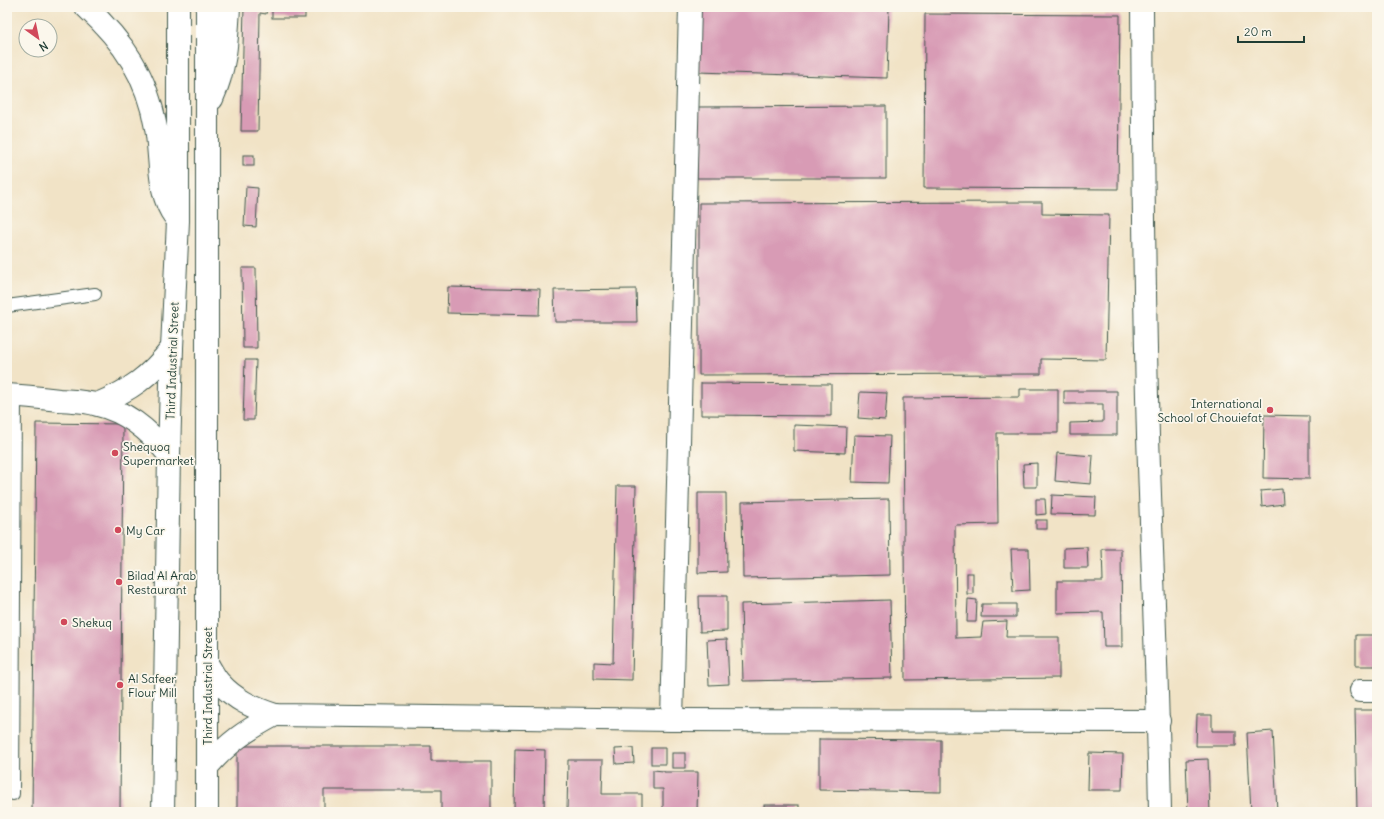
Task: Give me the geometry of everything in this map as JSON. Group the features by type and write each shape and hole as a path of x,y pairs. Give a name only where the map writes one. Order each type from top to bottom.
{"street":[{"path":"86,7 105,24 125,49 140,75 147,92 156,127 163,190 168,204 178,221"},
{"name":"Third Industrial Street","path":"163,812 169,455 178,221 178,7"},
{"name":"Third Industrial Street","path":"207,7 207,812"},
{"path":"207,110 217,88 224,64 229,7"},
{"path":"672,720 690,7"},
{"path":"1142,7 1143,169 1148,435 1159,721 1160,812"},
{"path":"97,404 119,395 139,382 157,366 172,348"},
{"path":"11,396 97,404 114,410 130,418 145,429 158,441 169,455"},
{"path":"208,665 220,683 236,698 255,709 274,714 672,720 1159,721"},
{"path":"207,767 221,750 238,736 274,714"}],"lane":[{"path":"7,306 95,294"},
{"path":"11,396 13,794"}],"building":[{"path":"244,7 267,7 266,14 260,13 258,131 241,131"},
{"path":"272,7 305,7 305,18 272,18"},
{"path":"700,7 889,7 887,78 698,72"},
{"path":"925,14 1120,15 1118,189 924,188"},
{"path":"886,106 886,178 697,178 697,107"},
{"path":"243,155 254,155 254,166 243,166"},
{"path":"246,187 258,188 256,227 244,226"},
{"path":"1042,202 1042,214 1109,215 1106,360 1041,359 1041,374 699,375 699,203"},
{"path":"242,268 256,268 257,348 243,348"},
{"path":"448,287 540,289 539,315 447,313"},
{"path":"636,289 637,322 555,322 554,290"},
{"path":"245,360 256,360 254,420 243,420"},
{"path":"701,383 831,384 831,416 701,415"},
{"path":"1020,389 1058,389 1058,433 997,433 998,524 955,525 956,638 981,637 983,622 1007,621 1006,637 1059,637 1059,678 905,680 903,398 1020,397"},
{"path":"1064,391 1117,391 1117,435 1070,435 1070,423 1103,422 1103,404 1064,404"},
{"path":"860,392 887,393 885,420 858,418"},
{"path":"1264,415 1309,416 1309,479 1263,478"},
{"path":"36,423 123,424 120,812 32,812"},
{"path":"794,425 846,427 845,453 794,451"},
{"path":"854,435 890,436 888,483 852,482"},
{"path":"1057,453 1093,456 1091,484 1055,481"},
{"path":"1037,463 1037,487 1024,487 1023,464"},
{"path":"617,486 636,486 632,680 594,679 594,662 613,663"},
{"path":"1282,489 1283,504 1262,507 1261,491"},
{"path":"698,493 726,493 727,572 698,573"},
{"path":"1052,495 1096,497 1095,515 1051,514"},
{"path":"889,499 890,575 743,578 742,502"},
{"path":"1036,499 1045,499 1046,514 1036,515"},
{"path":"1036,520 1047,520 1047,529 1036,529"},
{"path":"1087,547 1088,568 1064,568 1064,548"},
{"path":"1011,549 1029,549 1030,590 1013,591"},
{"path":"1102,549 1121,549 1122,647 1104,647 1103,612 1057,613 1057,581 1103,581"},
{"path":"967,573 973,573 973,594 967,594"},
{"path":"699,596 727,596 727,631 700,632"},
{"path":"968,599 977,600 976,622 967,622"},
{"path":"890,600 892,678 743,681 741,604"},
{"path":"982,604 1016,604 1016,617 981,617"},
{"path":"1356,635 1377,635 1377,666 1356,666"},
{"path":"727,639 729,684 709,685 707,640"},
{"path":"1355,710 1377,710 1377,812 1357,812"},
{"path":"1197,715 1212,715 1212,731 1236,731 1236,746 1196,746"},
{"path":"1273,731 1277,812 1251,812 1247,733"},
{"path":"819,739 941,740 941,792 819,790"},
{"path":"237,746 431,746 431,761 491,761 491,812 441,812 441,790 324,790 324,812 237,812"},
{"path":"633,748 634,763 616,764 615,749"},
{"path":"651,748 665,748 665,764 651,764"},
{"path":"515,749 545,750 544,812 514,812"},
{"path":"672,753 685,753 685,768 672,768"},
{"path":"1089,753 1123,754 1122,790 1088,790"},
{"path":"1208,759 1210,812 1188,812 1186,760"},
{"path":"568,760 603,760 602,794 642,794 642,812 567,812"},
{"path":"653,770 664,772 698,772 697,812 663,812 663,789 653,789"},
{"path":"764,805 799,805 799,812 764,812"}],"place":[{"name":"International School of Chouiefat","path":"1270,410"},
{"name":"Shequoq Supermarket","path":"115,453"},
{"name":"My Car","path":"118,530"},
{"name":"Bilad Al Arab Restaurant","path":"119,582"},
{"name":"Shekuq","path":"64,622"},
{"name":"Al Safeer Flour Mill","path":"120,685"}]}
